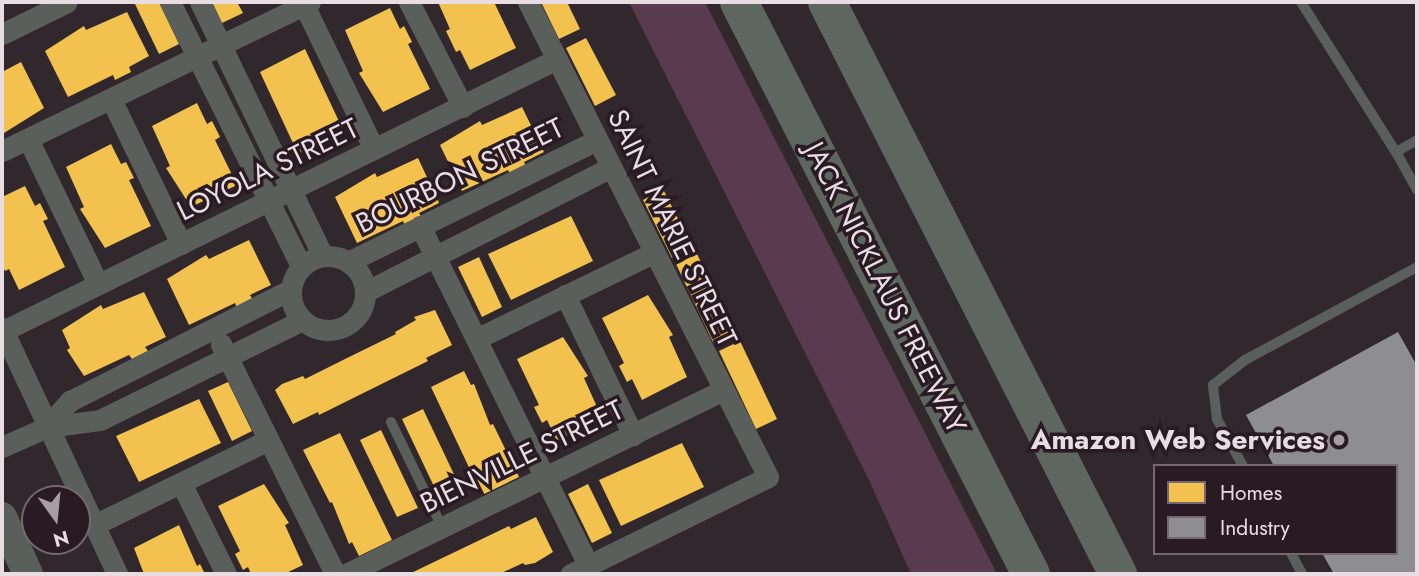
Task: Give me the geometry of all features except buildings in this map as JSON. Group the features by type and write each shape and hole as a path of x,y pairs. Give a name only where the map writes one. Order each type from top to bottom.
{"highway":[{"name":"JACK NICKLAUS FREEWAY","path":"739,2 1031,574"},
{"path":"827,2 1118,574"}],"main road":[{"path":"2,517 28,574"}],"street":[{"path":"2,34 67,2"},
{"path":"170,2 301,267"},
{"path":"200,2 323,256"},
{"path":"409,2 463,107"},
{"name":"SAINT MARIE STREET","path":"528,2 722,391 768,477 580,570"},
{"path":"2,151 307,3 374,149"},
{"name":"LOYOLA STREET","path":"2,330 557,59"},
{"path":"111,99 181,244"},
{"path":"28,139 98,284"},
{"name":"BOURBON STREET","path":"348,262 597,140"},
{"name":"BOURBON STREET","path":"365,292 611,167"},
{"path":"420,226 545,476 580,570"},
{"path":"478,338 653,253"},
{"path":"323,256 348,262 362,279 365,292 357,316 347,325 331,330 318,329 302,320 292,303 290,290 301,267 323,256"},
{"path":"47,427 70,401 290,290"},
{"path":"565,295 633,435"},
{"path":"2,447 47,427 100,420 302,320"},
{"path":"2,330 117,574"},
{"path":"214,330 335,574"},
{"name":"BIENVILLE STREET","path":"346,574 722,391"},
{"path":"94,525 268,440"},
{"path":"181,483 226,574"}],"lane":[{"path":"1301,2 1417,190"},
{"path":"1396,152 1417,140"},
{"path":"1242,464 1217,419 1213,385 1245,360 1417,267"},
{"path":"390,422 442,527"},
{"path":"1292,555 1302,574"}],"shaded area":[{"path":"629,2 705,2 997,574 911,574 869,480"}],"place":[{"name":"Amazon Web Services","path":"1339,440"}]}
